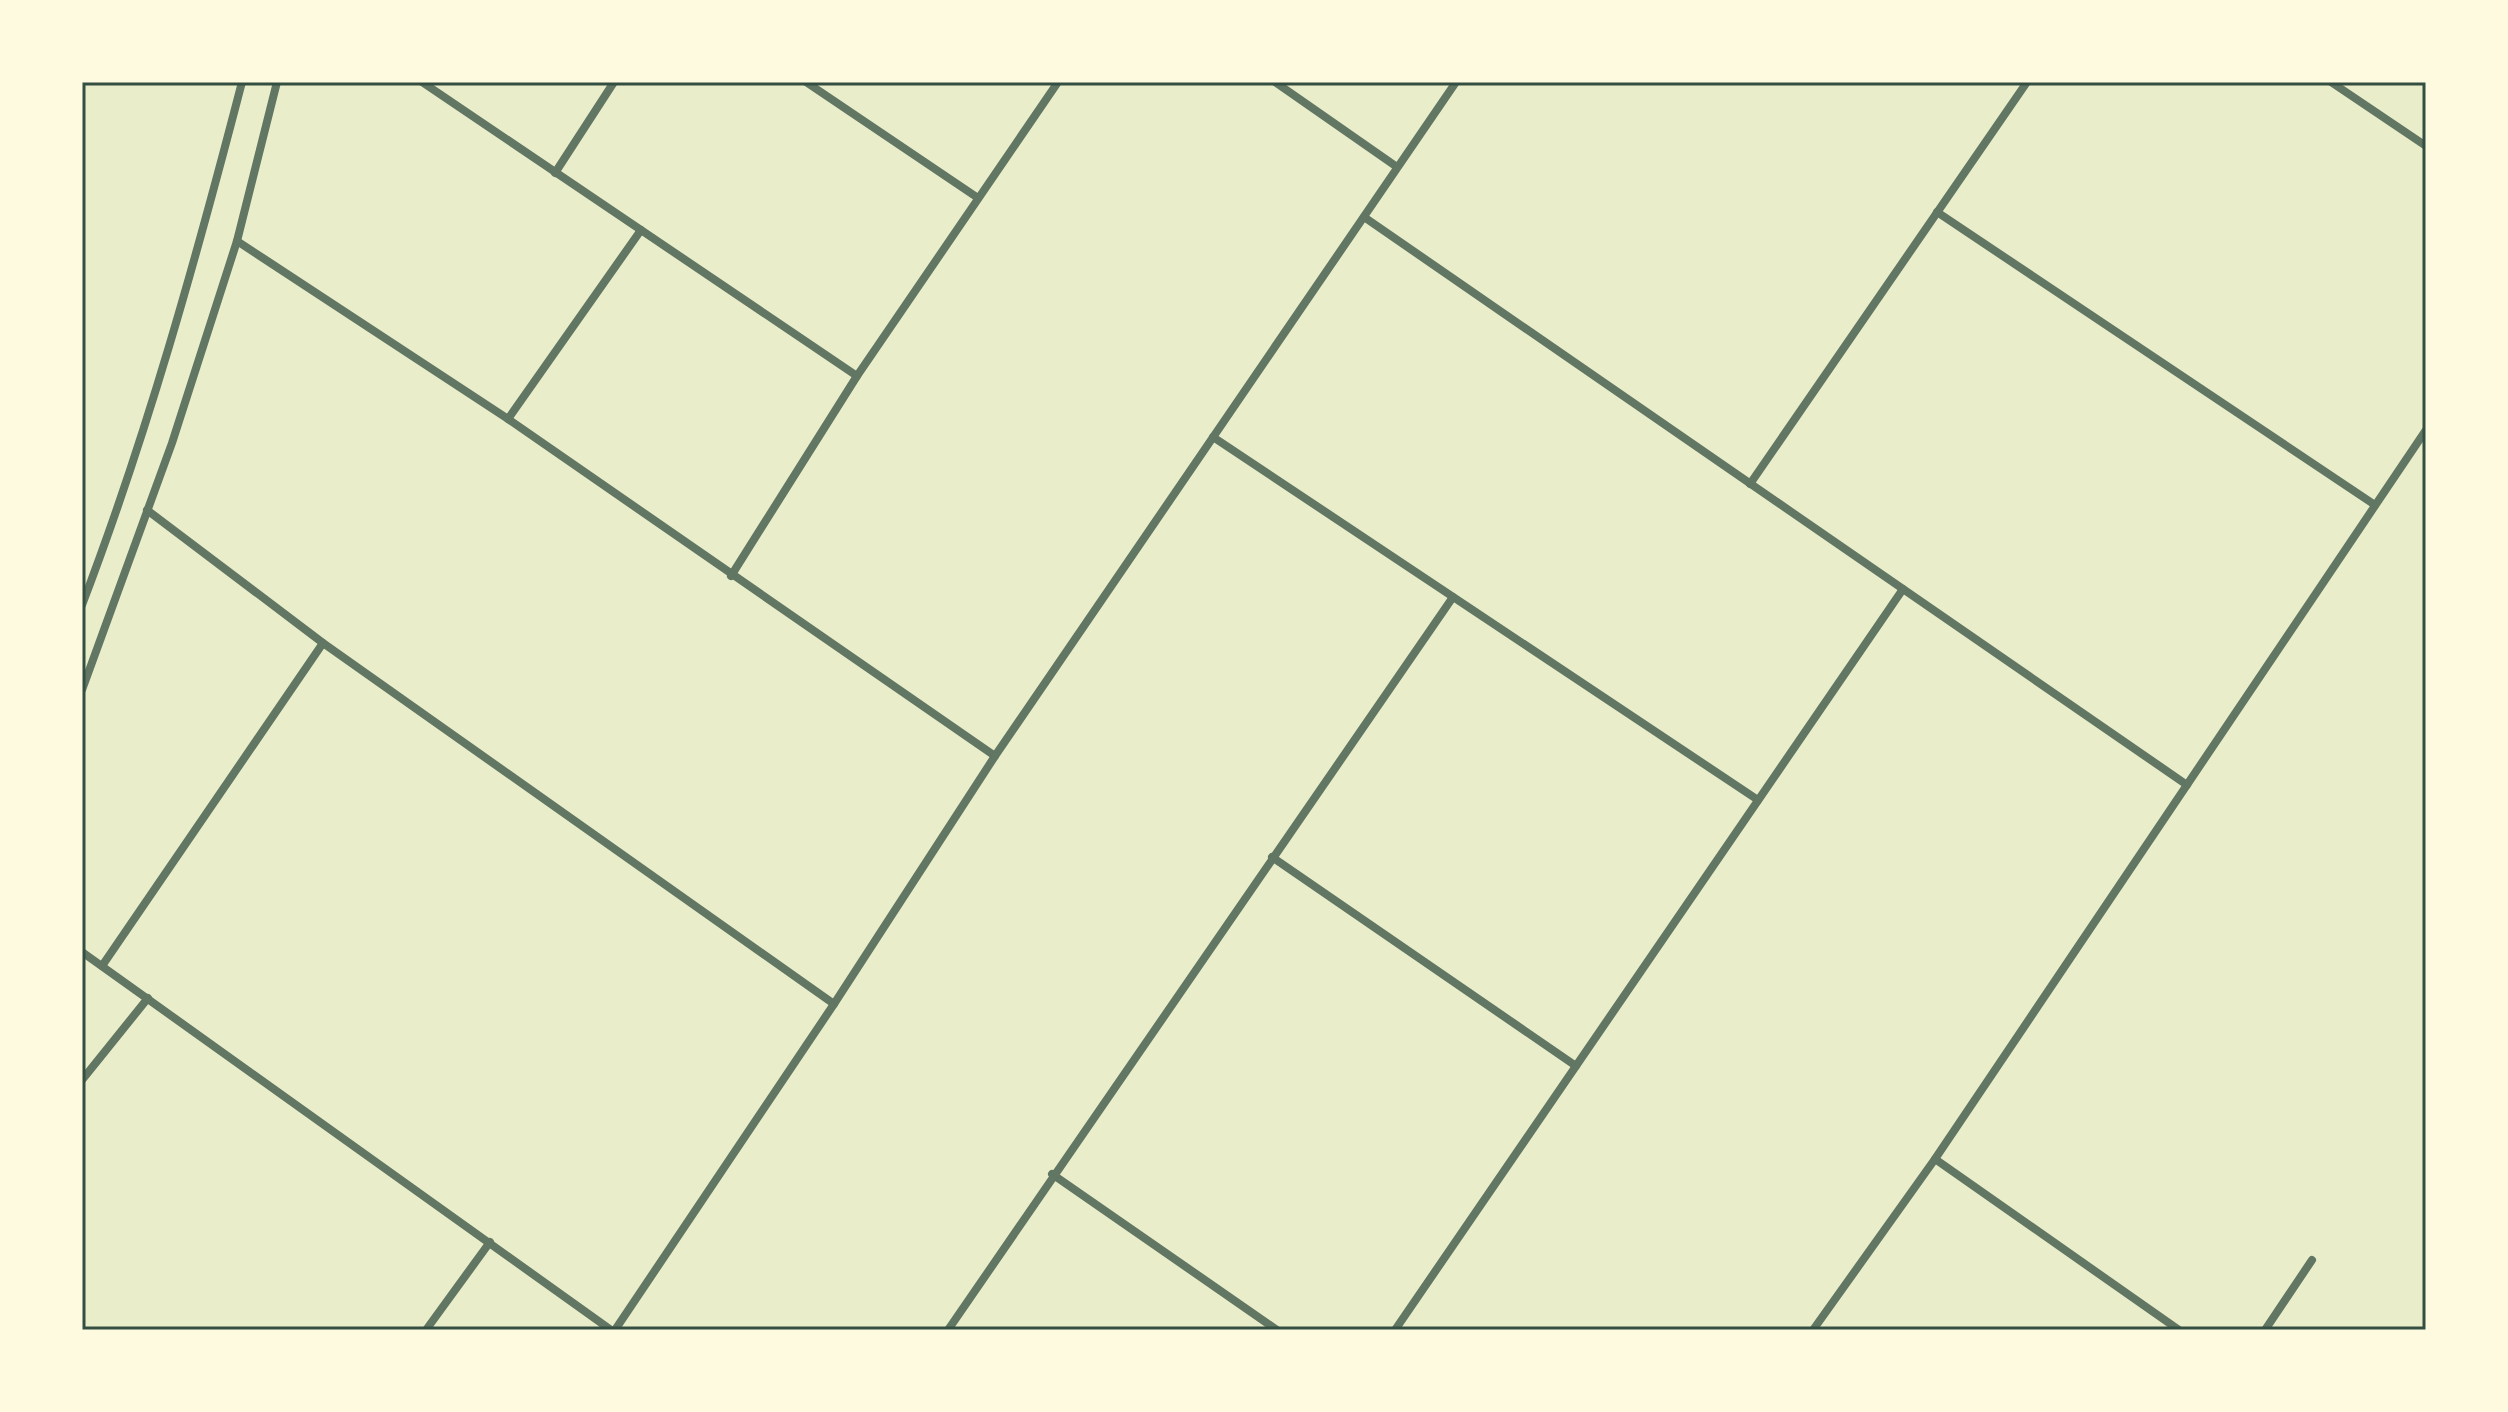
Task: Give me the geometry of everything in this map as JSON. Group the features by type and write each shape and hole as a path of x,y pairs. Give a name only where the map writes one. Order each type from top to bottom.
{"street":[{"path":"82,605 127,483 205,226 242,82"},
{"path":"82,690 147,510 237,241 277,82"},
{"path":"422,82 857,376"},
{"path":"555,173 614,82"},
{"path":"806,82 978,198"},
{"path":"731,576 857,376 1058,82"},
{"path":"1275,82 1397,167"},
{"path":"82,952 613,1330 834,1004 995,756 1456,82"},
{"path":"1750,484 2027,82"},
{"path":"2331,82 2426,146"},
{"path":"1937,212 2375,505"},
{"path":"1364,217 2187,785"},
{"path":"508,419 641,230"},
{"path":"237,241 508,419 995,756"},
{"path":"1813,1330 1935,1159 2426,430"},
{"path":"1213,437 1758,800"},
{"path":"147,510 323,643 834,1004"},
{"path":"1395,1330 1903,589"},
{"path":"948,1330 1052,1174 1453,597"},
{"path":"102,966 323,643"},
{"path":"1272,857 1576,1066"},
{"path":"82,1080 148,998"},
{"path":"1935,1159 2179,1330"},
{"path":"1052,1174 1277,1330"},
{"path":"426,1330 490,1242"},
{"path":"2265,1330 2312,1260"}]}
